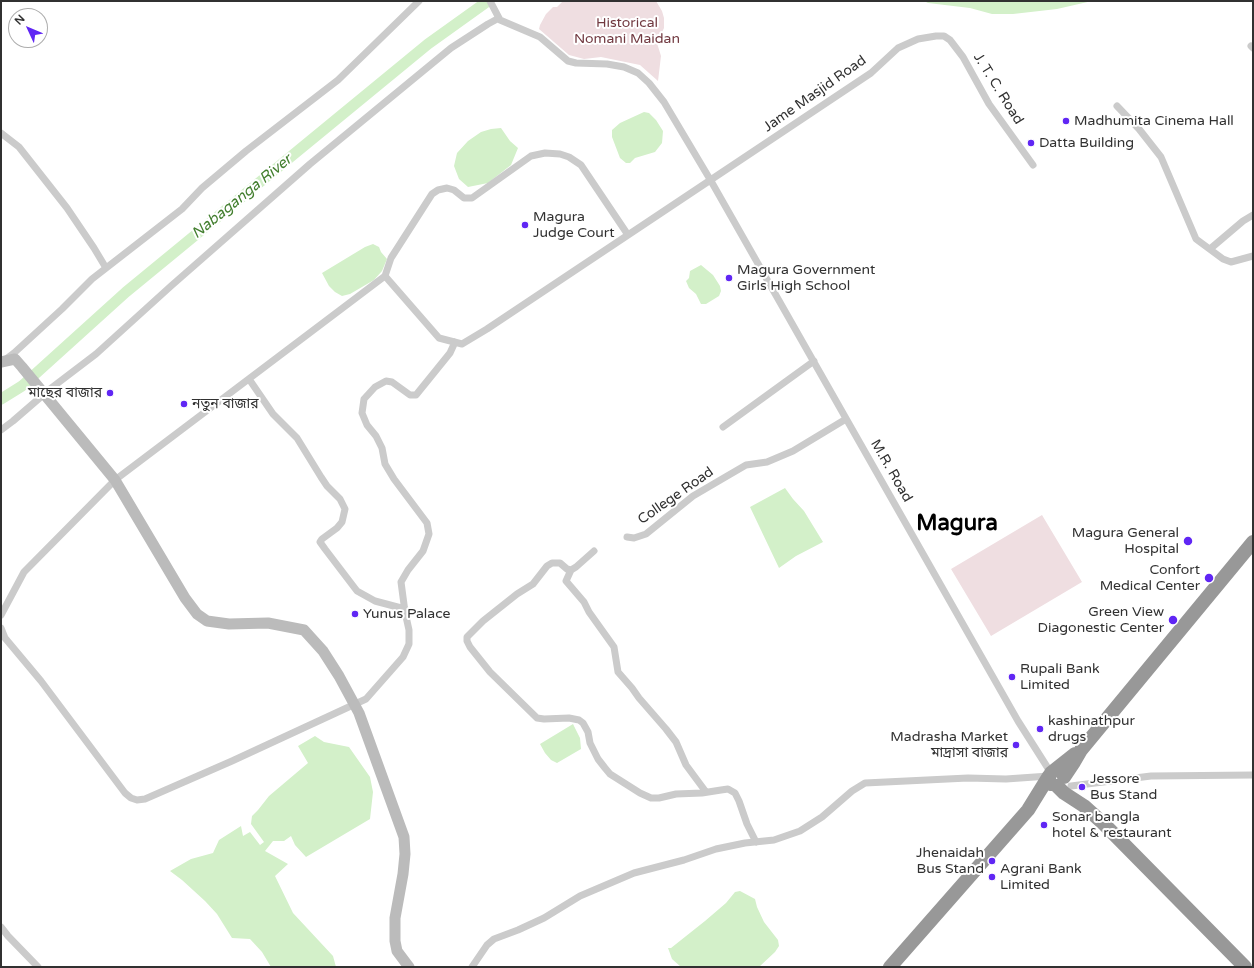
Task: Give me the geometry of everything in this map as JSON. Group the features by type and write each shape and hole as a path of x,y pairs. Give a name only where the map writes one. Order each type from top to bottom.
{"highway":[{"path":"890,967 1028,810 1074,762 1080,750 1253,542"},
{"path":"1058,779 1245,967"}],"main road":[{"path":"1,362 15,359 22,366 115,480 185,598 197,614 207,621 229,624 268,623 304,630 323,650 340,676 359,713 404,837 403,874 395,918 395,941 397,951 409,967"}],"street":[{"path":"1,362 14,353 92,279 182,209 202,188 246,151 326,90 419,1"},
{"path":"1,430 13,421 42,391 96,354 170,286 310,164 451,48 488,24 499,19 490,1"},
{"name":"M.R. Road","path":"499,19 540,37 568,61 585,64 608,64 624,67 638,73 649,83 664,102 814,361 1018,721 1058,779"},
{"name":"Jame Masjid Road","path":"455,342 462,344 487,329 711,181 871,73 898,48 918,39 936,36"},
{"name":"J. T. C. Road","path":"936,36 946,37 956,46 989,104 1033,165"},
{"path":"1117,106 1139,129 1161,157 1196,239 1230,262 1253,256"},
{"path":"1,133 19,148 67,208 106,268"},
{"path":"1,615 24,572 115,480 385,276 391,258 432,194 438,190 447,188 454,190 464,198 472,198 530,156 545,153 560,154 569,157 581,165 628,235"},
{"path":"1210,249 1243,221 1253,215"},
{"path":"1,628 5,638 41,680 125,793 131,798 137,800 145,799 232,761 366,699 403,657 409,644 409,630 401,582 408,570 423,551 429,534 427,523 394,479 385,464 382,448 376,436 367,425 362,413 364,399 375,387 386,382 392,382 410,395 416,395 450,353 455,342 439,338 385,276"},
{"path":"723,427 814,361"},
{"path":"249,379 273,414 297,438 327,486 340,499 345,509 342,522 320,542 357,591 375,601 405,609"},
{"name":"College Road","path":"628,537 634,538 646,534 693,496 746,465 767,462 793,451 846,419"},
{"path":"594,551 571,570 566,581 584,602 589,612 614,647 618,672 666,728 676,742 686,765 706,792"},
{"path":"571,570 567,569 560,563 552,563 547,566 533,584 516,594 483,621 467,637 470,647 490,672 537,718 569,718 579,720 584,724 590,743 598,759 605,768 610,774 640,793 651,798 659,798 676,794 728,789 735,793 756,842"},
{"path":"472,967 494,939 544,918 587,893 634,873 684,860 716,849 774,840 800,831 822,817 852,790 865,783 968,778 1058,779 1253,775"},
{"path":"1,927 38,967"}],"green space":[{"name":"Historical Nomani Maidan","path":"563,1 656,1 664,18 664,28 657,43 661,56 658,81 640,65 601,57 584,59 569,55 539,29 546,14 553,7 557,7"},
{"path":"1042,515 1082,582 991,636 951,569"}],"shaded area":[{"path":"924,1 1092,1 1057,9 1013,14 992,14 970,8 928,3"},
{"path":"644,112 649,113 656,120 663,131 662,143 655,152 635,158 630,163 626,163 620,158 612,137 612,130 620,123"},
{"path":"501,128 510,141 518,148 511,165 488,183 468,187 459,179 454,166 457,153 468,141 481,132"},
{"path":"373,244 379,247 387,259 382,271 374,280 350,294 342,296 335,292 329,286 322,273 365,247"},
{"path":"701,265 713,275 720,286 721,291 719,296 706,304 701,304 696,294 689,288 686,281 689,278 690,271"},
{"path":"785,488 804,511 823,542 796,556 779,568 750,507"},
{"path":"573,724 580,738 581,749 557,763 551,760 540,744"},
{"path":"315,736 324,742 349,747 370,777 373,792 370,819 306,857 295,845 291,836 284,841 273,841 265,851 288,864 275,876 293,913 333,956 336,967 271,967 262,952 250,939 232,938 217,914 205,901 170,871 191,859 213,853 219,840 241,826 243,836 250,832 260,845 264,842 251,824 252,816 269,796 308,763 298,746"},
{"path":"740,891 755,899 764,922 778,940 779,946 775,952 759,967 681,967 672,959 668,948 671,948 705,921 726,903 735,892"}],"waterway":[{"name":"Nabaganga River","path":"1,399 22,386 126,292 428,44 488,1"}],"place":[{"name":"Madhumita Cinema Hall","path":"1066,121"},
{"name":"Datta Building","path":"1031,143"},
{"name":"Magura Judge Court","path":"525,225"},
{"name":"Magura Government Girls High School","path":"729,278"},
{"name":"মাছের বাজার","path":"110,393"},
{"name":"নতুন বাজার","path":"184,404"},
{"name":"Magura General Hospital","path":"1188,541"},
{"name":"Confort Medical Center","path":"1209,578"},
{"name":"Yunus Palace","path":"355,614"},
{"name":"Green View Diagonestic Center","path":"1173,620"},
{"name":"Rupali Bank Limited","path":"1012,677"},
{"name":"kashinathpur drugs","path":"1040,729"},
{"name":"Madrasha Market মাদ্রাসা বাজার","path":"1016,745"},
{"name":"Jessore Bus Stand","path":"1082,787"},
{"name":"Sonar bangla hotel & restaurant","path":"1044,825"},
{"name":"Jhenaidah Bus Stand","path":"992,861"},
{"name":"Agrani Bank Limited","path":"992,877"}],"district":[{"name":"Magura","path":"957,524"}]}
